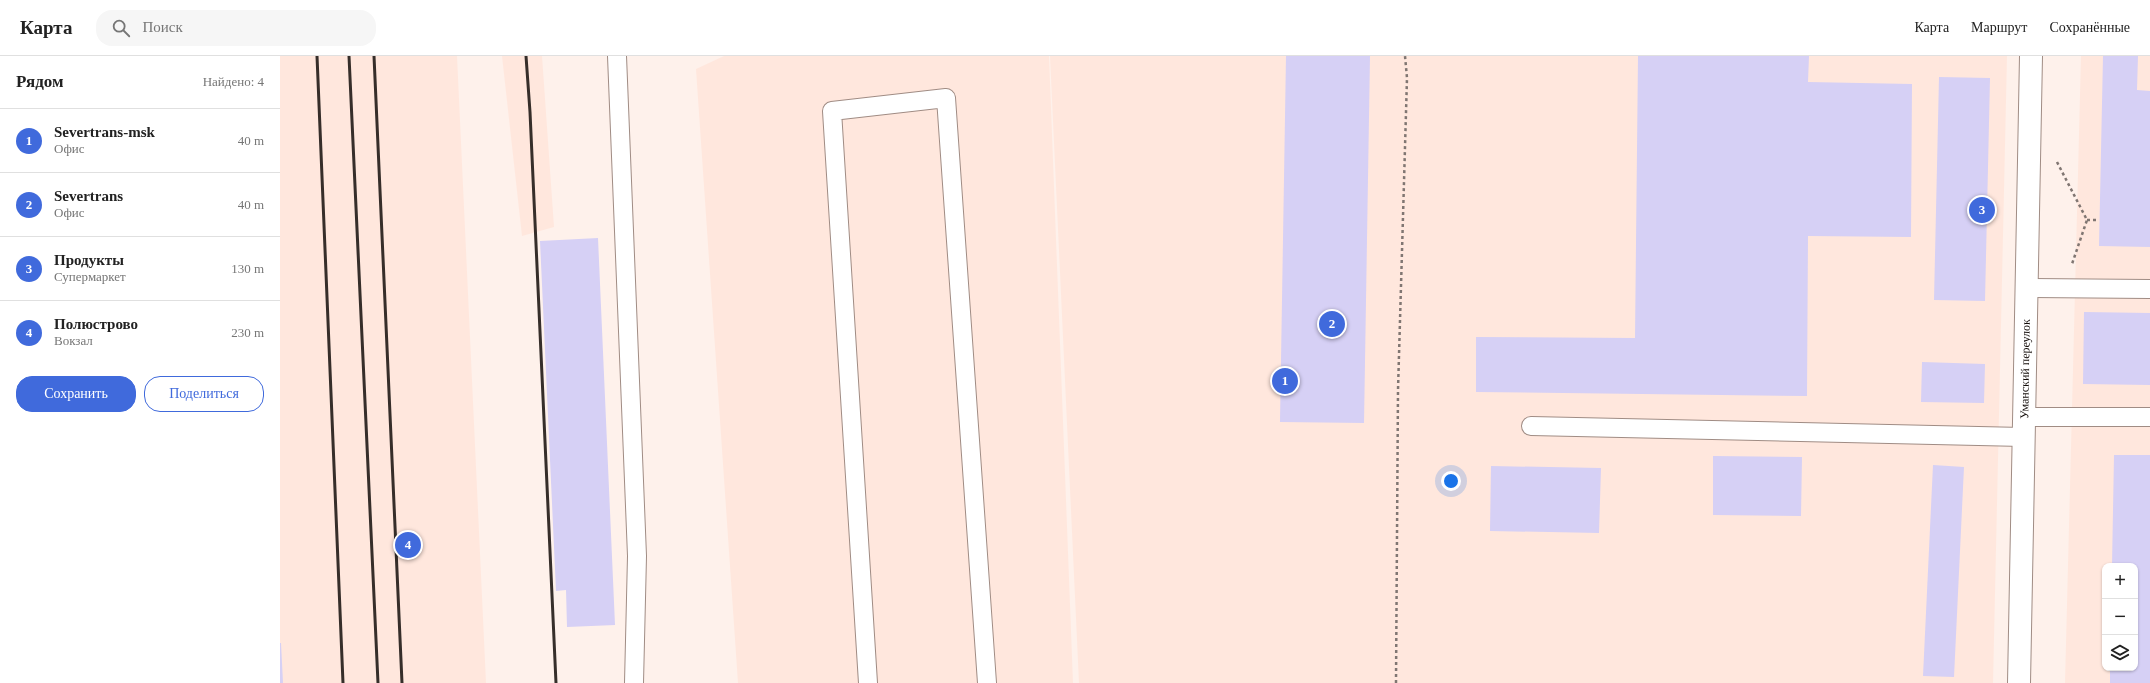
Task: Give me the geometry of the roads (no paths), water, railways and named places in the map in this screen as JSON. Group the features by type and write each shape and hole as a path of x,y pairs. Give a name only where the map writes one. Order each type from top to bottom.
{"street":[{"name":"Уманский переулок","path":"2019,683 2031,56"}],"lane":[{"path":"617,56 637,556 634,683"},
{"path":"868,683 832,111 946,98 987,683"},
{"path":"2026,288 2150,289"},
{"path":"1531,426 2023,427 2150,417"}],"railway":[{"path":"317,56 343,683"},
{"path":"349,56 378,683"},
{"path":"374,56 402,683"},
{"path":"526,56 530,112 556,683"}],"place":[{"name":"Продукты","path":"1982,210"},
{"name":"Severtrans","path":"1332,324"},
{"name":"Severtrans-msk","path":"1285,381"},
{"name":"Полюстрово","path":"408,545"}]}
